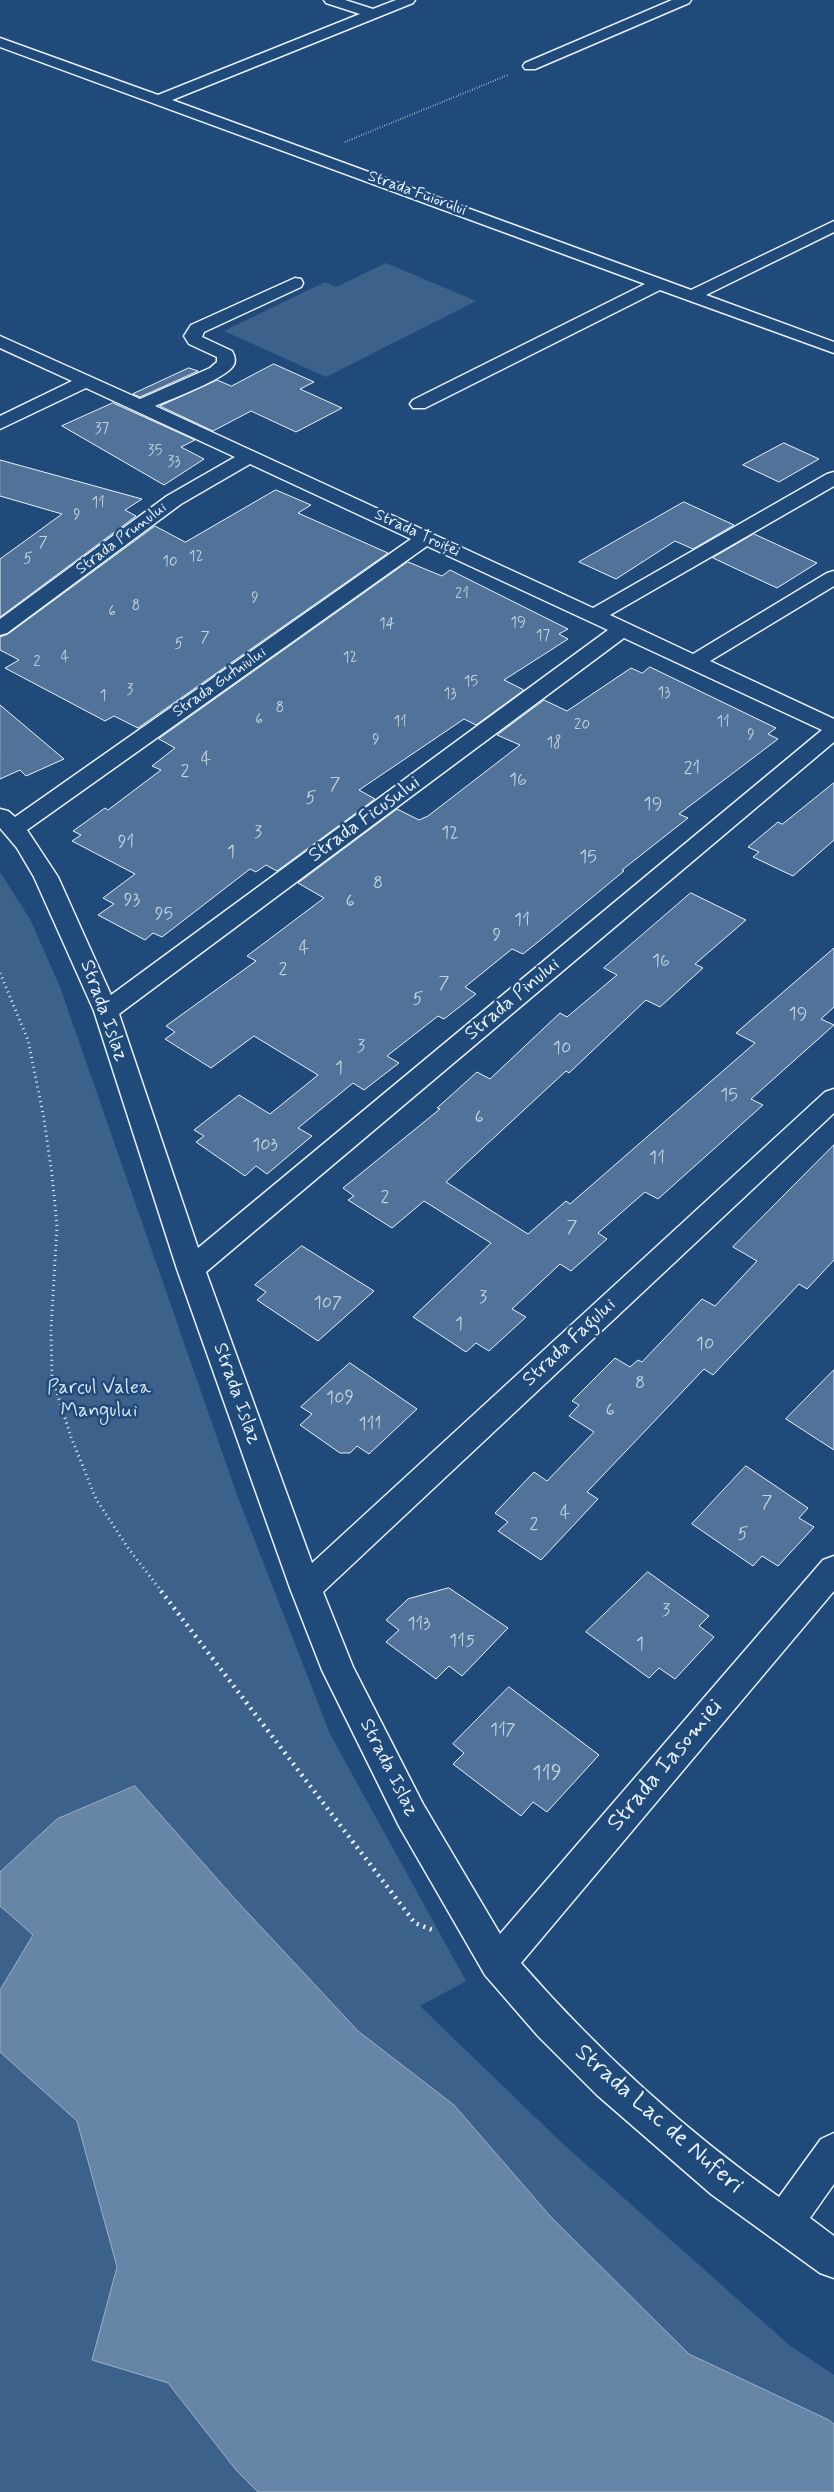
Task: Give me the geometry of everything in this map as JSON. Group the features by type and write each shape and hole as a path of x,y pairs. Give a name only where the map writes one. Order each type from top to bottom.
{"street":[{"path":"331,0 373,14"},
{"path":"159,100 408,0"},
{"path":"530,66 684,0"},
{"name":"Strada Fuiorului","path":"0,42 834,348"},
{"path":"694,296 834,226"},
{"path":"419,404 660,283"},
{"path":"140,406 216,372 226,364 226,355 195,340 193,336 197,328 295,284"},
{"name":"Strada Troiței","path":"0,341 834,727"},
{"path":"0,423 86,381"},
{"name":"Strada Prunului","path":"0,630 174,500 249,456"},
{"path":"594,616 834,478"},
{"name":"Strada Gutuiului","path":"7,822 426,538"},
{"path":"694,662 834,577"},
{"name":"Strada Ficusului","path":"106,1011 623,629"},
{"name":"Strada Pinului","path":"191,1270 834,731"},
{"name":"Strada Islaz","path":"7,822 46,877 106,1011 191,1270 306,1588 338,1670 407,1807 498,1962"},
{"name":"Strada Fagului","path":"306,1588 834,1098"},
{"name":"Strada Iasomiei","path":"498,1962 834,1569"},
{"name":"Strada Lac de Nuferi","path":"498,1962 550,2024 610,2082 724,2181 834,2258"},
{"path":"783,2223 834,2152"}],"path":[{"path":"312,156 530,66"},
{"path":"0,973 28,1040 44,1119 52,1175 57,1226 51,1330 52,1378 71,1437 96,1499 128,1548 248,1702 415,1923 439,1932"},
{"path":"0,983 6,984"}],"green space":[{"path":"386,263 476,301 326,377 224,331 325,282 336,287"},
{"name":"Parcul Valea Mangului","path":"0,872 30,919 60,987 237,1495 330,1734 466,1981 420,2006 562,2143 789,2345 834,2375 834,2492 0,2492"}],"shaded area":[{"path":"135,1786 235,1899 358,2031 454,2105 551,2217 689,2354 834,2424 834,2492 258,2492 236,2470 168,2383 92,2360 117,2267 77,2121 0,2052 0,1990 33,1935 0,1906 0,1872 57,1819"}],"building":[{"path":"274,364 314,382 300,389 342,408 296,432 251,411 213,431 160,406 217,380 231,386"},
{"path":"189,368 198,371 140,397 133,394"},
{"path":"113,403 195,440 181,447 204,459 164,485 62,426"},
{"path":"784,443 819,459 779,482 743,465"},
{"path":"0,460 142,499 125,510 136,516 0,617 0,559 62,514 0,496"},
{"path":"276,490 311,505 298,513 388,553 138,728 114,716 105,721 5,668 19,660 0,650 0,637 8,634 155,526 185,542"},
{"path":"684,502 734,525 693,549 675,541 616,579 579,562"},
{"path":"754,534 817,563 777,588 713,558"},
{"path":"408,562 442,576 450,570 568,629 559,634 568,639 504,680 524,690 476,725 464,719 359,790 375,799 277,871 266,865 256,872 250,869 162,937 153,933 145,940 98,915 114,904 103,898 135,874 72,841 81,835 73,831 105,808 108,810 161,770 152,766 175,748 159,739"},
{"path":"650,667 776,728 768,734 778,739 679,814 688,818 622,870 624,871 523,954 512,949 465,987 476,994 444,1019 438,1016 387,1056 399,1063 364,1090 353,1083 298,1128 312,1136 267,1174 256,1166 245,1176 196,1142 204,1136 194,1130 239,1095 270,1114 318,1075 254,1036 211,1068 165,1039 175,1032 166,1026 256,961 247,956 324,898 298,883 397,809 419,820 428,816 520,745 497,735 544,700 567,711 631,668 642,673"},
{"path":"0,705 64,759 26,776 20,770 0,779"},
{"path":"834,783 834,840 793,876 753,857 759,852 748,847 778,822 782,824"},
{"path":"691,893 746,920 695,964 703,968 660,1007 646,1000 569,1073 566,1071 446,1182 528,1234 566,1201 570,1204 755,1043 736,1033 834,948 834,1007 821,1019 834,1025 751,1099 763,1105 658,1199 645,1192 598,1233 607,1239 571,1271 560,1264 512,1309 526,1317 489,1351 476,1343 466,1352 413,1317 491,1243 424,1201 392,1228 348,1200 354,1196 343,1188 440,1109 437,1108 477,1072 490,1079 560,1013 567,1017 617,975 604,968"},
{"path":"834,1145 834,1260 807,1289 799,1284 713,1375 704,1369 587,1492 598,1499 541,1560 498,1531 508,1522 495,1513 534,1472 547,1481 594,1432 569,1416 579,1405 572,1401 615,1358 630,1367 638,1360 642,1362 702,1299 715,1306 757,1261 733,1247"},
{"path":"302,1246 374,1291 318,1341 257,1300 266,1292 255,1285"},
{"path":"350,1363 417,1409 369,1454 357,1446 350,1453 340,1453 300,1425 312,1414 301,1407"},
{"path":"834,1370 834,1450 786,1419"},
{"path":"746,1466 808,1508 799,1518 814,1527 778,1566 762,1556 753,1566 692,1524"},
{"path":"648,1572 709,1616 699,1626 714,1637 675,1679 659,1668 649,1678 586,1632"},
{"path":"449,1588 508,1628 462,1676 449,1666 436,1679 386,1642 399,1630 386,1620 408,1599"},
{"path":"509,1687 599,1755 547,1812 533,1802 521,1816 453,1764 464,1753 453,1744"}]}
